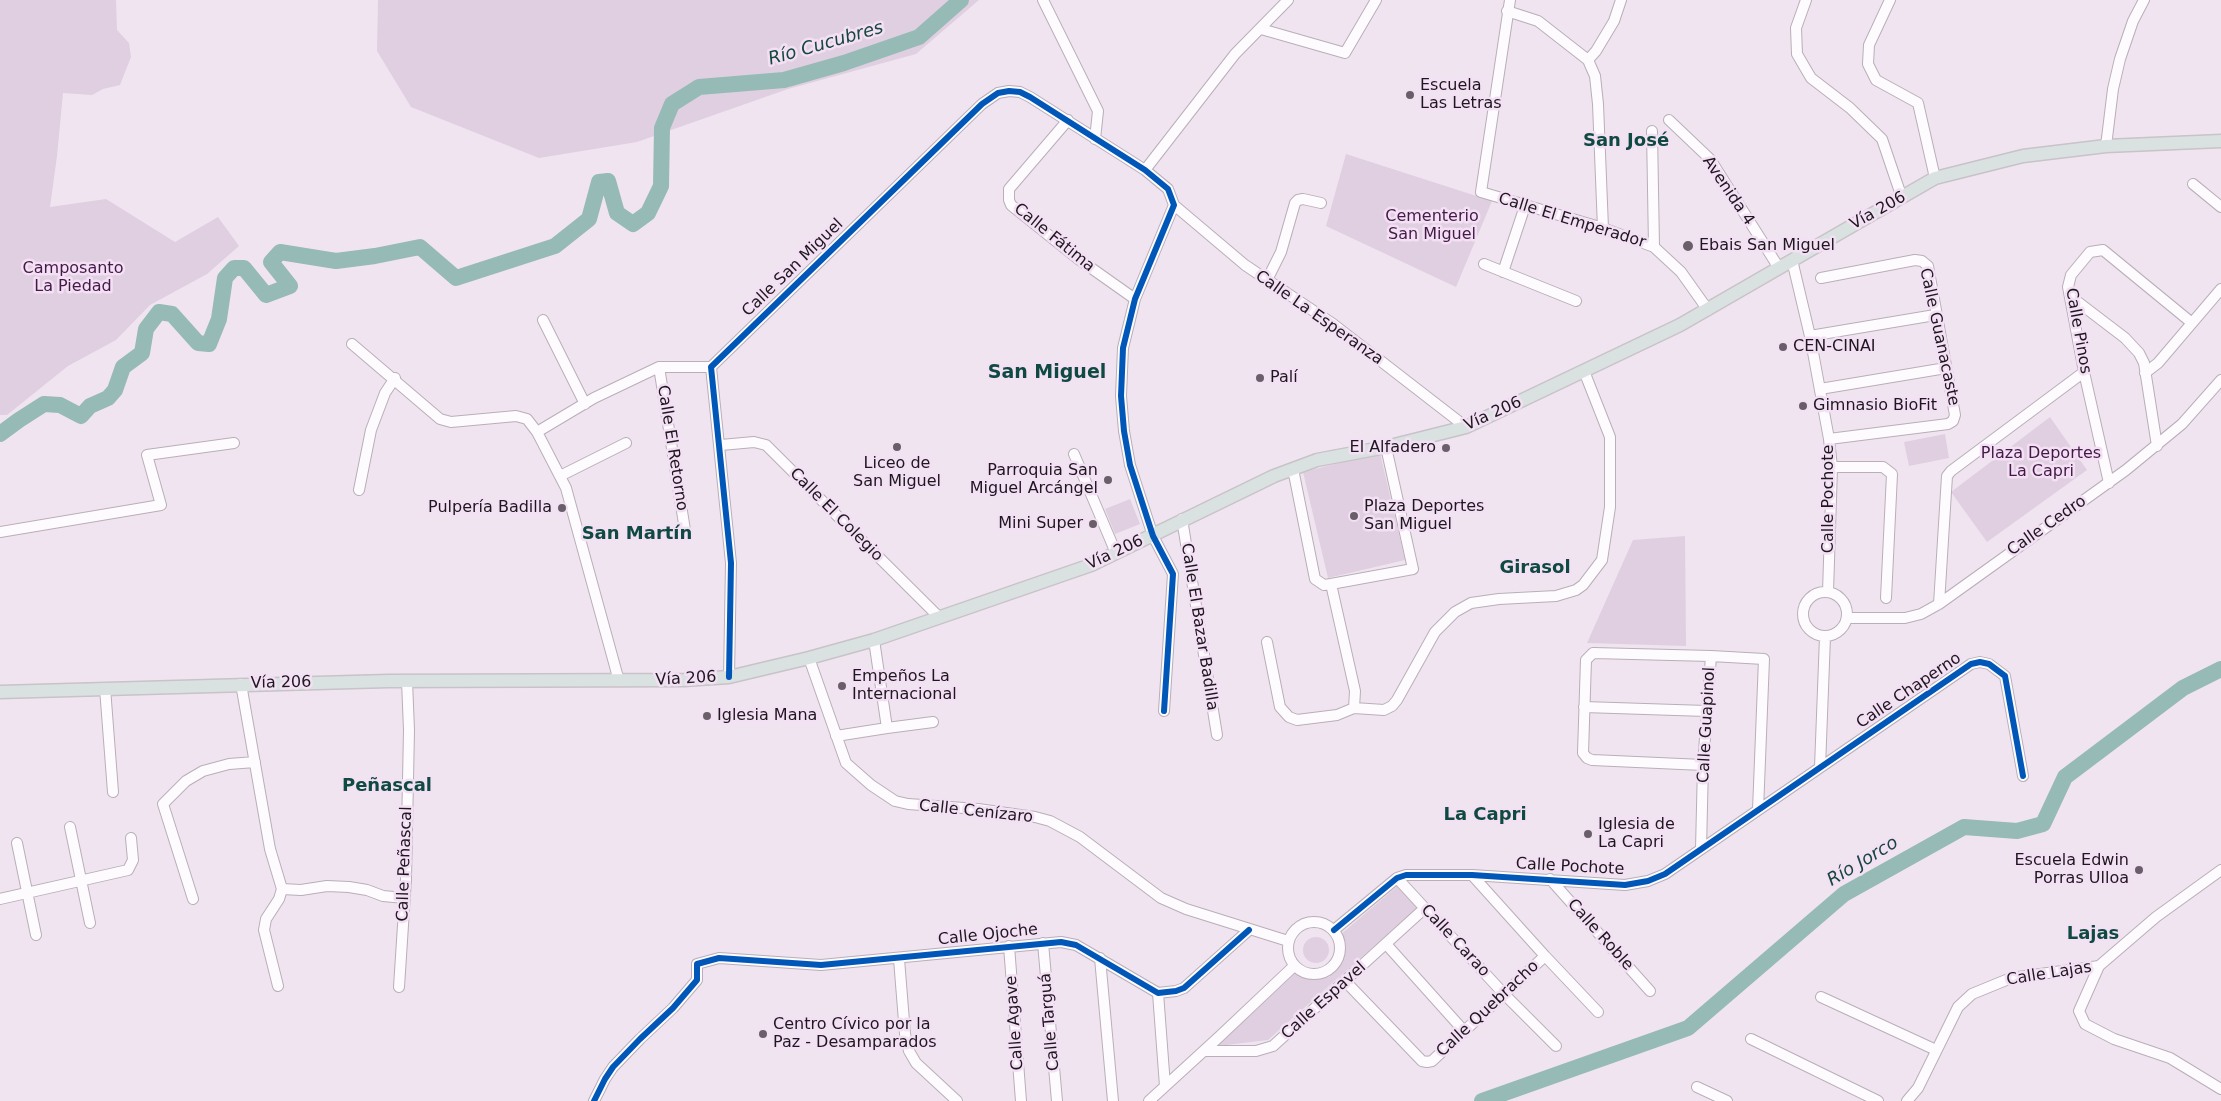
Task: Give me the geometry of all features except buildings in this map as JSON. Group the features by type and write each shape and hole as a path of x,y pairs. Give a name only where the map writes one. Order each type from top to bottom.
{"main road":[{"name":"Vía 206","path":"0,692 240,684 407,681 619,682 730,677 810,658 874,640 1047,582 1116,553 1153,536 1182,519 1294,468 1316,460 1386,447 1466,427 1584,372 1708,310 1936,178 2023,156 2106,146 2221,142"}],"street":[{"path":"1043,0 1098,111 1095,139"},
{"path":"1145,170 1235,54 1288,0"},
{"path":"1261,29 1345,53 1376,0"},
{"name":"Calle El Emperador","path":"1510,0 1481,192 1603,228 1654,247 1681,272 1708,310"},
{"path":"1806,0 1796,28 1797,54 1811,78 1850,108 1882,139 1902,198"},
{"path":"1890,0 1869,45 1868,64 1876,80 1918,103 1936,178"},
{"path":"2106,146 2113,89 2120,59 2133,21 2144,0"},
{"path":"1588,60 1596,51 1614,21 1618,1"},
{"path":"1507,12 1538,22 1588,60 1595,76 1598,104 1603,228"},
{"name":"Calle San Miguel","path":"711,367 982,104 998,93 1020,92 1068,120 1145,170"},
{"name":"Calle Fátima","path":"1068,120 1009,189 1009,200 1011,205 1077,258 1135,298"},
{"name":"Avenida 4","path":"1669,120 1710,159 1779,268"},
{"path":"1652,131 1654,247"},
{"name":"Calle La Esperanza","path":"1145,170 1168,189 1174,205 1245,265 1333,324 1466,427"},
{"path":"2193,184 2221,207"},
{"path":"1266,280 1281,252 1295,203 1303,199 1321,203"},
{"path":"1164,712 1173,574 1153,536 1130,465 1124,431 1121,396 1122,348 1135,298 1174,205"},
{"path":"1502,272 1525,206"},
{"name":"Calle Pinos","path":"2108,483 2068,287 2071,276 2090,252 2103,250 2192,323"},
{"name":"Calle Pochote","path":"1792,260 1810,336 1829,439 1832,466 1828,592"},
{"name":"Calle Guanacaste","path":"1822,278 1922,260 1928,266 1935,315 1955,415 1953,421 1948,424 1829,439"},
{"path":"1484,264 1576,301"},
{"path":"2146,373 2158,363 2221,289"},
{"path":"2070,296 2125,338 2139,353 2146,373 2157,446"},
{"path":"1810,336 1935,315"},
{"path":"542,320 585,404"},
{"path":"352,344 395,378 440,419 451,422 516,416 527,419 537,432 566,488 619,682"},
{"path":"537,432 585,404 659,367 711,367 721,445 731,563 730,677"},
{"name":"Calle El Retorno","path":"659,367 686,530"},
{"path":"1820,389 1946,368"},
{"path":"1267,642 1280,707 1283,713 1296,720 1337,714 1354,708 1384,710 1392,706 1435,632 1455,612 1471,603 1499,599 1556,596 1576,590 1583,585 1602,560 1610,507 1610,437 1584,372"},
{"path":"1939,604 1947,476 1950,471 2084,372"},
{"path":"359,490 371,430 385,393 395,378"},
{"name":"Calle Cedro","path":"1847,618 1905,618 1921,614 1939,604 2157,446 2182,424 2221,380"},
{"name":"Calle El Colegio","path":"721,445 754,442 766,446 939,617"},
{"path":"0,532 161,505 147,455 234,443"},
{"path":"560,476 626,443"},
{"path":"1294,468 1315,579 1324,585 1413,569 1386,447"},
{"path":"1074,454 1116,553"},
{"path":"1832,466 1883,468 1892,474 1886,598"},
{"name":"Calle El Bazar Badilla","path":"1182,519 1217,734"},
{"path":"1331,584 1355,691 1354,708"},
{"path":"1828,592 1841,598 1847,611 1847,618 1846,624 1837,633 1825,636 1818,635 1807,626 1803,613 1805,606 1814,595 1828,592"},
{"path":"1820,766 1825,636"},
{"path":"874,640 887,728"},
{"path":"1703,766 1592,760 1583,753 1586,660 1593,653 1711,656"},
{"name":"Calle Guapinol","path":"1701,850 1703,766 1711,656 1764,659 1758,810"},
{"name":"Calle Cenízaro","path":"810,658 846,763 871,785 895,801 908,804 988,810 1050,821 1080,836 1161,898 1186,909 1288,941"},
{"name":"Calle Chaperno","path":"1820,766 1971,664 1980,662 1989,664 2005,676 2023,776"},
{"name":"Calle Peñascal","path":"399,987 405,898 409,730 407,681"},
{"path":"240,684 270,849 282,890 279,899 266,919 264,930 278,986"},
{"path":"105,688 113,792"},
{"path":"1584,707 1706,711"},
{"path":"836,736 933,722"},
{"path":"193,899 163,804 186,781 203,771 229,764 255,762"},
{"name":"Calle Pochote","path":"1334,930 1397,878 1415,873 1550,879 1625,885 1648,881 1665,874 1701,850 1820,766"},
{"path":"70,827 90,923"},
{"path":"0,899 128,870 133,860 131,838"},
{"path":"17,843 36,935"},
{"name":"Calle Lajas","path":"1907,1101 1918,1088 1958,1008 1972,994 2011,978 2099,966 2156,917 2221,870"},
{"path":"1472,875 1544,956 1598,1012"},
{"name":"Calle Carao","path":"1397,878 1504,994 1556,1046"},
{"name":"Calle Roble","path":"1550,879 1650,991"},
{"path":"282,890 300,890 328,886 349,887 367,890 383,896 405,898"},
{"name":"Calle Espavel","path":"1205,1051 1256,1051 1273,1046 1425,908"},
{"path":"1316,922 1325,924 1334,930 1340,944 1340,952 1332,968 1317,975 1308,974 1294,966 1288,950 1288,941 1292,933 1307,923 1316,922"},
{"path":"1164,1086 1158,993 1184,988 1249,930"},
{"name":"Calle Ojoche","path":"594,1101 613,1068 640,1038 673,1008 697,980 697,964 719,958 820,965 899,959 1061,942 1076,945 1158,993"},
{"name":"Calle Targuá","path":"1043,943 1057,1101"},
{"path":"1386,944 1464,1031"},
{"name":"Calle Agave","path":"1009,946 1020,1101"},
{"name":"Calle Quebracho","path":"1345,981 1422,1061 1432,1061 1544,956"},
{"path":"1100,958 1113,1101"},
{"path":"899,959 905,1034 909,1051 916,1063 958,1101"},
{"path":"1149,1101 1205,1051 1294,966"},
{"path":"2099,966 2079,1010 2085,1024 2114,1039 2170,1058 2221,1089"},
{"path":"1821,997 1936,1050"},
{"path":"1751,1039 1878,1101"},
{"path":"1697,1088 1727,1101"}],"green space":[{"name":"Camposanto La Piedad","path":"0,0 116,0 117,30 129,43 131,57 120,85 103,89 92,95 63,93 50,207 106,199 175,242 218,217 239,246 207,274 150,305 116,340 68,366 7,415 0,415"},
{"path":"378,0 979,0 916,54 788,89 637,142 539,158 411,107 377,51"},
{"name":"Cementerio San Miguel","path":"1346,154 1492,201 1456,287 1326,226"},
{"name":"Plaza Deportes La Capri","path":"2050,417 2087,470 1987,542 1951,492"},
{"path":"1945,434 1949,458 1909,466 1904,442"},
{"name":"Plaza Deportes San Miguel","path":"1380,453 1405,560 1328,578 1303,472"},
{"path":"1130,499 1140,524 1115,534 1105,509"},
{"path":"1685,536 1686,646 1587,643 1633,540"},
{"path":"1400,884 1419,906 1268,1040 1218,1046 1295,973 1306,978 1319,979 1329,977 1343,959 1344,941 1341,934"},
{"path":"1316,937 1325,941 1329,950 1325,959 1316,963 1307,959 1303,950 1307,941"}],"waterway":[{"name":"Río Cucubres","path":"0,434 44,404 60,405 81,416 90,406 108,398 115,390 123,367 142,353 146,329 159,312 172,314 198,343 209,344 219,319 225,278 234,268 244,268 266,295 290,286 271,262 280,252 336,261 420,247 456,278 555,246 589,219 599,182 608,181 617,213 633,224 648,213 661,186 662,128 672,104 699,87 784,80 844,63 919,37 961,0"},
{"name":"Río Jorco","path":"1482,1101 1688,1028 1844,894 1964,827 2017,831 2043,824 2065,777 2183,688 2221,669"}],"cycle path":[{"path":"729,677 731,563 711,367 982,104 998,93 1009,91 1020,92 1030,97 1145,170 1168,189 1174,205 1135,299 1123,348 1121,396 1124,431 1130,465 1153,536 1173,574 1164,711"},
{"path":"1334,930 1397,878 1406,875 1472,875 1625,885 1648,881 1665,874 1971,664 1980,662 1989,664 2005,676 2023,776"},
{"path":"594,1101 613,1067 673,1008 697,980 697,964 719,958 821,965 1061,942 1076,945 1158,993 1184,988 1249,930"}],"place":[{"name":"Escuela Las Letras","path":"1410,95"},
{"name":"Ebais San Miguel","path":"1688,246"},
{"name":"CEN-CINAI","path":"1783,347"},
{"name":"Palí","path":"1260,378"},
{"name":"Gimnasio BioFit","path":"1803,406"},
{"name":"Liceo de San Miguel","path":"897,447"},
{"name":"El Alfadero","path":"1446,448"},
{"name":"Parroquia San Miguel Arcángel","path":"1108,480"},
{"name":"Pulpería Badilla","path":"562,508"},
{"name":"Plaza Deportes San Miguel","path":"1354,516"},
{"name":"Mini Super","path":"1093,524"},
{"name":"Empeños La Internacional","path":"842,686"},
{"name":"Iglesia Mana","path":"707,716"},
{"name":"Iglesia de La Capri","path":"1588,834"},
{"name":"Escuela Edwin Porras Ulloa","path":"2139,870"},
{"name":"Centro Cívico por la Paz - Desamparados","path":"763,1034"}],"district":[{"name":"San José","path":"1626,141"},
{"name":"San Miguel","path":"1047,373"},
{"name":"San Martín","path":"637,534"},
{"name":"Girasol","path":"1535,568"},
{"name":"Peñascal","path":"387,786"},
{"name":"La Capri","path":"1485,815"},
{"name":"Lajas","path":"2093,934"}]}
